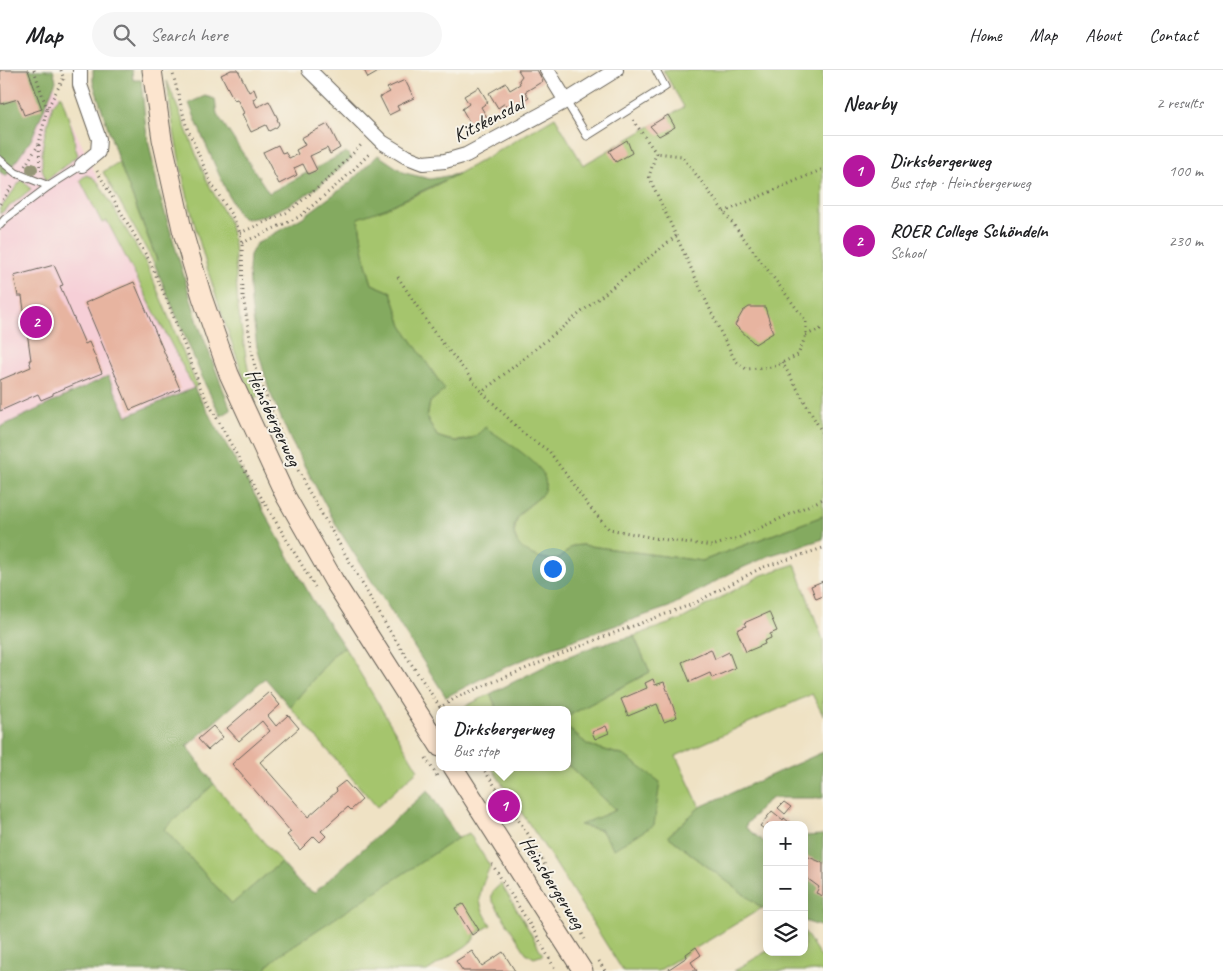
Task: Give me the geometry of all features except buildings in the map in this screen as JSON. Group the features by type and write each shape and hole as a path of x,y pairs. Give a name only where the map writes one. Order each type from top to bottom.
{"main road":[{"name":"Heinsbergerweg","path":"152,71 162,139 182,229 202,297 229,374 285,495 334,581 436,741"},
{"name":"Heinsbergerweg","path":"456,771 583,971"}],"street":[{"path":"80,70 80,85 99,139 98,152 82,165"},
{"name":"Kitskensdal","path":"309,70 377,138 405,156 423,163 445,161 466,155 616,70"},
{"path":"548,70 566,100"}],"lane":[{"path":"566,100 587,136 665,87 656,70"},
{"path":"0,160 20,174 49,186"},
{"path":"0,225 5,219 49,186 82,165"}],"path":[{"path":"34,70 47,109"},
{"name":"Heinsbergerweg","path":"172,71 186,125 211,183 234,219 240,233 242,243 243,296 255,368 280,434 304,484 389,630 440,706"},
{"path":"40,182 40,144 47,109 64,78"},
{"path":"626,111 656,153 682,156 806,321 806,335 798,355 773,367 746,369 735,360 649,177 656,153"},
{"path":"240,233 288,212 377,138"},
{"path":"242,243 299,217 344,179 377,138"},
{"path":"0,204 40,144"},
{"path":"724,212 823,169"},
{"path":"482,392 676,236"},
{"path":"398,277 433,331 482,392 524,434 549,451 587,504 609,529 654,538 712,546 738,538 823,498"},
{"path":"806,335 823,328"},
{"path":"782,362 823,434"},
{"path":"444,706 459,696 603,637 693,604 761,568 823,548"},
{"path":"421,718 436,710"},
{"name":"Heinsbergerweg","path":"485,771 528,834 587,942"},
{"path":"597,959 605,971"}],"shaded area":[{"path":"0,70 47,70 204,408 0,467"}],"green space":[{"path":"0,70 53,70 56,81 31,140 6,176 0,172"},
{"path":"93,70 132,70 133,80 141,80 146,129 159,193 199,326 231,410 221,416 205,384 154,263 157,260 119,162 93,82"},
{"path":"663,70 823,70 823,516 702,561 582,545 572,546 563,556 553,560 536,557 520,549 514,534 517,518 541,496 477,436 457,441 437,436 427,418 430,402 444,390 402,326 391,292 372,284 366,264 358,217 409,198 434,186 555,117 583,165 684,107"},
{"path":"167,81 206,179 229,222 234,243 238,309 248,369 258,397 252,399 224,321 189,203 180,163"},
{"path":"61,95 74,135 78,155 46,181 42,168 44,138 53,104"},
{"path":"205,96 215,99 217,114 269,193 346,152 352,158 308,194 296,201 262,216 246,219 241,217 226,190 189,103"},
{"path":"378,155 405,173 430,179 458,174 384,209 358,218 366,264 372,284 391,292 402,326 445,390 430,402 427,418 437,436 462,441 474,437 485,427 535,463 544,476 546,483 544,490 522,512 515,525 515,539 523,549 536,556 553,560 562,556 572,546 582,545 702,561 823,516 823,539 771,555 731,573 669,607 553,647 492,673 446,697 339,530 291,441 269,390 257,347 251,303 250,255 256,244 303,217 349,183"},
{"path":"119,162 157,261 154,263 103,172"},
{"path":"86,175 98,182 147,265 197,386 194,388 107,221 102,223 80,180"},
{"path":"22,179 31,189 0,214 0,209"},
{"path":"108,376 127,416 194,388 312,599 345,648 337,651 290,707 265,678 187,746 214,784 164,829 232,904 281,862 299,883 314,893 428,790 458,838 282,953 269,964 265,971 0,971 0,427"},
{"path":"795,564 823,640 823,715 812,694 676,756 700,807 668,836 762,908 658,971 623,971 552,858 494,771 571,771 571,768 616,810 582,826 601,830 614,849 625,756 588,745 571,731 571,714 650,672 634,636 682,619 762,575"},
{"path":"634,636 650,672 571,714 571,706 496,706 490,694 551,663 595,646"},
{"path":"345,648 418,770 377,807 290,707 337,651"},
{"path":"490,694 496,706 466,706"},
{"path":"571,731 588,745 625,756 660,782 654,825 614,849 601,830 580,825 616,810 571,768"},
{"path":"823,752 823,798 773,798 766,802 746,825 746,828 763,841 763,908 668,836 700,807"},
{"path":"214,784 281,862 232,904 164,829"},
{"path":"469,833 490,866 481,890 480,902 491,925 476,934 474,939 466,946 427,971 265,971 269,964 282,953 446,844"},
{"path":"823,835 823,927 808,922 808,836"},
{"path":"501,884 543,955 534,958 526,953 492,900 492,893"},
{"path":"808,937 823,960 823,971 734,971 763,953 763,956 808,956"}],"place":[{"name":"ROER College Schöndeln","path":"36,322"},
{"name":"Dirksbergerweg","path":"504,806"}]}
